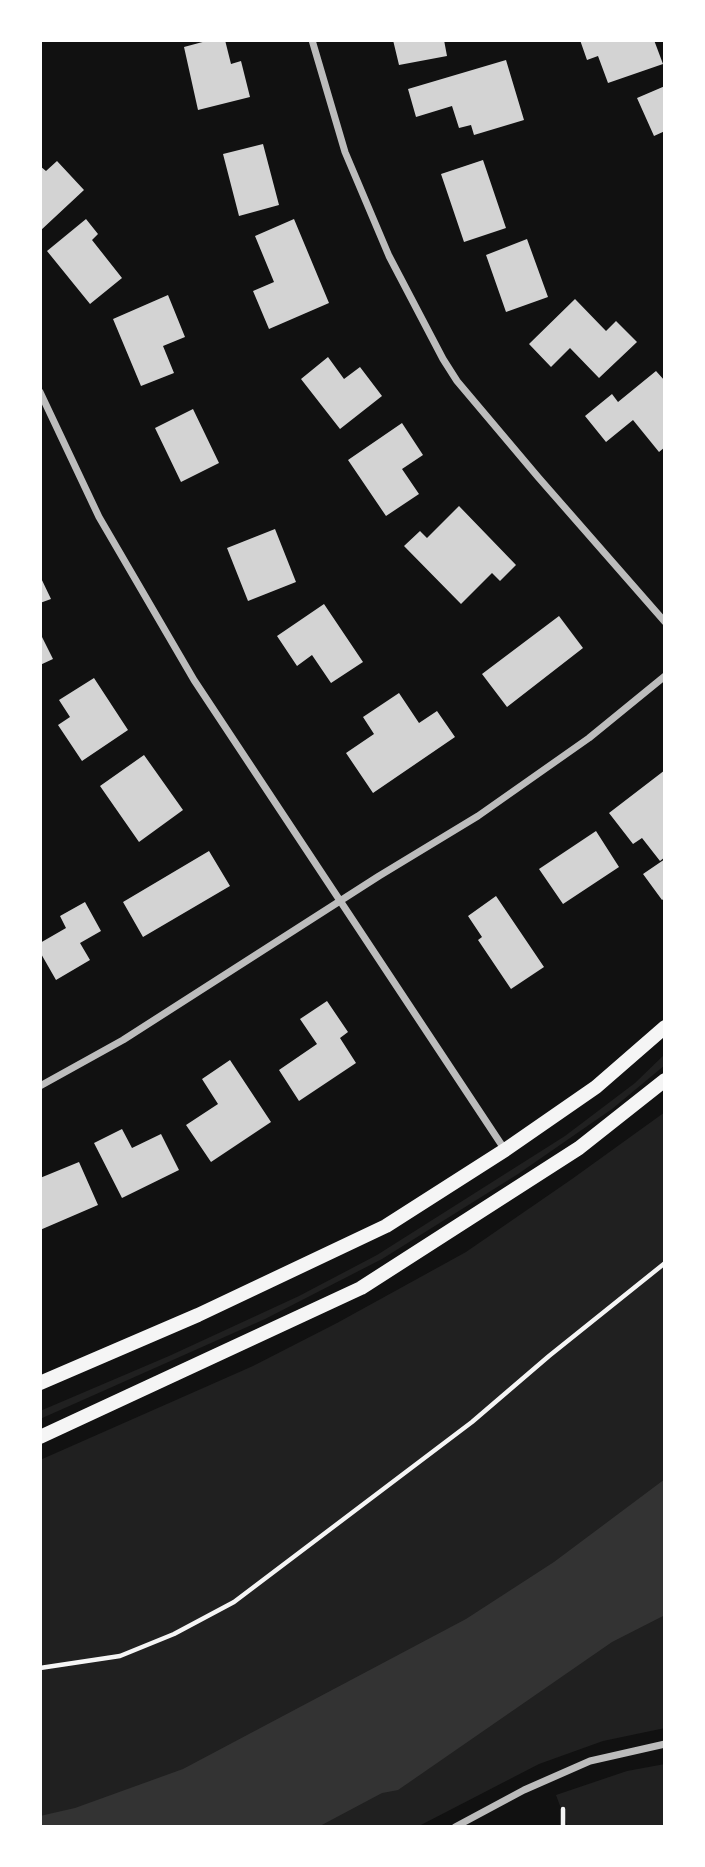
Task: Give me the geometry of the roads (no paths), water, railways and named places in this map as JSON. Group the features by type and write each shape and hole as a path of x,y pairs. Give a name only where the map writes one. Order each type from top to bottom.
{"main road":[{"path":"40,1383 198,1315 386,1226 505,1150 596,1087 665,1027"},
{"path":"40,1437 361,1288 579,1148 665,1080"}],"street":[{"path":"312,40 345,152 389,256 443,359 457,381 538,477 665,622"},
{"path":"40,392 99,517 194,680 505,1150"},
{"path":"40,1086 123,1040 478,817 589,738 665,677"},
{"path":"455,1827 524,1790 590,1760 665,1744"}]}
